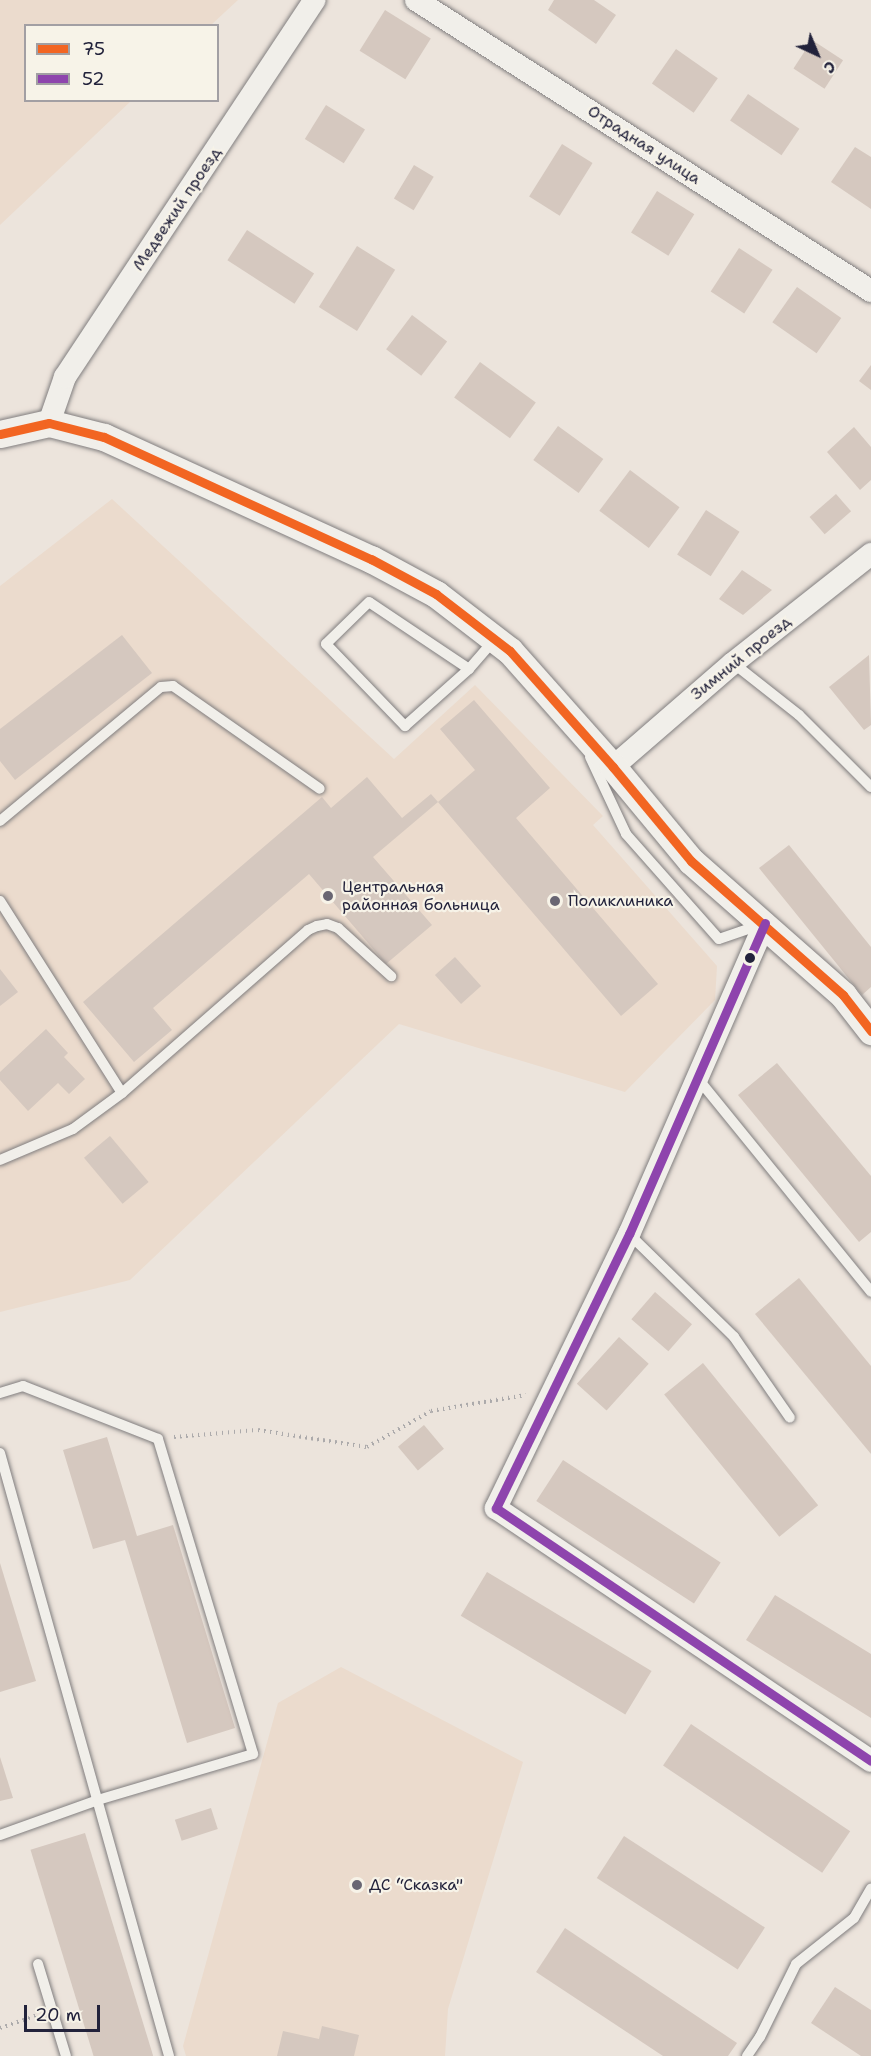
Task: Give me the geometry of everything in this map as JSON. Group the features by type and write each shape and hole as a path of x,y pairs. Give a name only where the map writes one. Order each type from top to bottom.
{"street":[{"name":"Медвежий проезд","path":"49,423 65,377 315,0"},
{"name":"Отрадная улица","path":"416,0 871,291"},
{"path":"0,434 49,423 104,437 371,559 436,594 510,651 613,767 691,861 765,923 843,995 871,1031"},
{"name":"Зимний проезд","path":"613,767 732,663 871,554"},
{"path":"765,923 699,1080 629,1234 496,1508 871,1761"}],"lane":[{"path":"469,669 369,603 326,644 405,726 469,669 495,638"},
{"path":"732,663 799,715 871,787"},
{"path":"0,821 161,687 173,686 320,789"},
{"path":"577,729 626,834 719,939 765,923"},
{"path":"0,901 122,1094"},
{"path":"0,1160 73,1129 122,1094 308,930 327,924 338,928 391,976"},
{"path":"699,1080 871,1292"},
{"path":"629,1234 734,1337 790,1418"},
{"path":"0,1393 23,1386 158,1439 253,1754 98,1800 0,1835"},
{"path":"0,1453 169,2056"},
{"path":"747,2056 760,2037 796,1964 854,1918 871,1888"},
{"path":"38,1964 66,2056"}],"path":[{"path":"158,1439 258,1430 367,1447 431,1411 553,1391"},
{"path":"0,2028 52,2010"}],"shaded area":[{"path":"0,0 238,0 212,24 24,24 24,102 130,102 0,225"},
{"name":"Центральная районная больница","path":"112,499 394,759 475,685 603,816 593,825 717,966 715,1000 625,1092 399,1024 130,1280 0,1312 0,586"},
{"name":"ДС “Сказка\"","path":"341,1667 523,1762 448,2009 445,2056 186,2056 183,2046 278,1703"}],"building":[{"path":"554,0 594,0 616,15 596,44 548,10"},
{"path":"385,10 431,39 405,79 360,51"},
{"path":"812,40 843,60 825,89 793,69"},
{"path":"676,49 718,78 694,113 652,83"},
{"path":"748,94 799,129 782,155 730,121"},
{"path":"326,105 365,129 344,163 305,139"},
{"path":"562,144 593,163 560,216 529,197"},
{"path":"855,147 871,157 871,209 831,182"},
{"path":"414,165 434,177 414,210 394,198"},
{"path":"657,191 694,214 668,256 631,233"},
{"path":"247,230 314,274 294,304 227,260"},
{"path":"357,246 395,270 357,331 319,307"},
{"path":"739,248 773,270 744,313 711,292"},
{"path":"797,287 841,318 817,353 772,322"},
{"path":"412,315 447,341 421,376 386,349"},
{"path":"480,362 536,403 510,438 454,398"},
{"path":"871,365 871,390 859,381"},
{"path":"558,426 603,459 579,493 533,460"},
{"path":"854,427 871,447 871,480 860,490 827,452"},
{"path":"630,470 680,507 649,548 599,511"},
{"path":"836,494 851,511 825,534 810,517"},
{"path":"706,510 740,532 711,576 677,554"},
{"path":"742,570 772,590 743,615 719,599"},
{"path":"122,635 152,673 15,780 0,761 0,729"},
{"path":"869,655 871,725 864,730 829,687"},
{"name":"Поликлиника","path":"474,700 550,788 516,818 658,984 621,1016 438,802 475,770 440,729"},
{"path":"367,777 402,818 431,794 438,802 373,857 432,925 386,964 309,874 153,1008 172,1030 134,1062 83,1002 322,797 331,808"},
{"path":"789,845 871,947 871,987 862,995 759,868"},
{"path":"455,957 481,986 461,1004 435,975"},
{"path":"0,969 18,992 0,1006"},
{"path":"46,1029 68,1053 64,1057 85,1079 69,1094 58,1083 28,1111 0,1080 0,1072"},
{"path":"777,1063 871,1176 871,1232 859,1242 738,1095"},
{"path":"110,1136 149,1182 123,1204 84,1158"},
{"path":"799,1278 871,1366 871,1454 755,1314"},
{"path":"655,1292 692,1324 668,1351 631,1319"},
{"path":"619,1337 649,1364 607,1411 577,1384"},
{"path":"703,1363 818,1505 779,1537 664,1394"},
{"path":"424,1425 444,1449 418,1471 398,1447"},
{"path":"107,1437 137,1536 173,1525 235,1728 187,1743 125,1540 93,1549 63,1450"},
{"path":"563,1460 721,1562 694,1603 536,1501"},
{"path":"0,1563 36,1681 0,1692"},
{"path":"487,1572 652,1671 625,1715 461,1616"},
{"path":"775,1595 871,1654 871,1718 746,1640"},
{"path":"691,1724 850,1831 822,1873 663,1765"},
{"path":"0,1757 13,1798 0,1801"},
{"path":"211,1808 218,1829 182,1841 175,1820"},
{"path":"85,1833 153,2056 94,2056 30,1850"},
{"path":"624,1836 765,1927 738,1969 597,1878"},
{"path":"565,1928 737,2043 728,2056 663,2056 536,1972"},
{"path":"835,1987 871,2010 871,2056 861,2056 811,2023"},
{"path":"322,2026 359,2035 354,2056 277,2056 283,2031 319,2039"}],"transit line":[{"name":"75","path":"0,434 49,423 104,437 371,559 436,594 510,651 613,767 691,861 843,995 871,1031"},
{"name":"52","path":"765,923 629,1234 496,1508 871,1761"}],"place":[{"name":"Центральная районная больница","path":"328,896"},
{"name":"Поликлиника","path":"555,901"},
{"name":"ДС “Сказка\"","path":"357,1885"}]}
